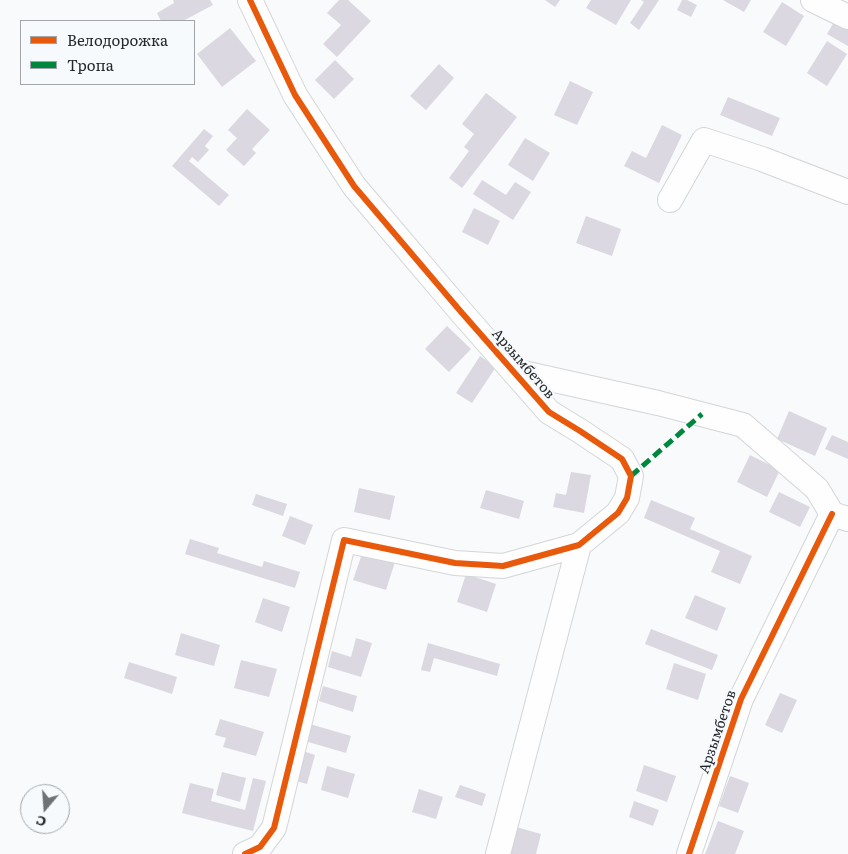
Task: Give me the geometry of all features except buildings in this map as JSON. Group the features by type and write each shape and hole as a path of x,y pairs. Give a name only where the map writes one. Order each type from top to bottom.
{"street":[{"name":"Арзымбетов","path":"245,854 260,847 274,828 344,540 455,563 503,566 580,545 618,513 627,498 631,476 622,459 548,412 354,186 295,95 250,0"},
{"path":"813,0 848,17"},
{"path":"670,200 704,140 762,159 848,192"},
{"name":"Арзымбетов","path":"514,371 658,403 743,425 817,490 840,517 741,699 689,854"},
{"path":"498,854 580,545"}],"marked path":[{"path":"631,476 702,414"}],"cycle path":[{"path":"245,854 260,847 274,828 344,540 455,563 503,566 579,545 618,513 627,498 631,476 622,459 549,412 354,186 295,95 250,0"},
{"path":"689,854 741,699 832,514"}]}
